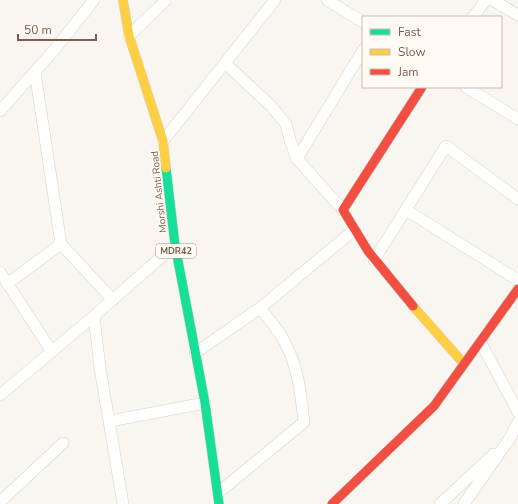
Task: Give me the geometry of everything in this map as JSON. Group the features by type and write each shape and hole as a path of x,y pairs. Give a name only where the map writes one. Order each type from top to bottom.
{"street":[{"path":"0,111 35,72 94,0"},
{"name":"Morshi Ashti Road","path":"123,0 129,36 163,141 175,245 205,403 219,499"},
{"path":"129,36 166,0"},
{"path":"163,141 275,0"},
{"path":"327,0 362,21"},
{"path":"474,16 486,0"},
{"path":"492,0 518,14"},
{"path":"297,159 362,52"},
{"path":"224,63 271,106 286,124 297,159 343,210 353,231 374,260 464,364"},
{"path":"35,72 61,244 113,300"},
{"path":"343,210 421,88"},
{"path":"468,88 518,119"},
{"path":"374,260 446,146 518,198"},
{"path":"406,210 518,280"},
{"path":"195,353 260,308 353,231"},
{"path":"7,284 61,244"},
{"path":"0,395 113,300 175,245"},
{"path":"0,272 52,352"},
{"path":"332,504 434,406 481,343 518,289"},
{"path":"219,499 304,422 301,394 294,364 284,341 260,308"},
{"path":"94,316 100,368 123,504"},
{"path":"481,343 518,412"},
{"path":"110,421 205,403"},
{"path":"464,504 510,438 518,422"},
{"path":"440,504 510,438"},
{"path":"0,502 63,443"}],"traffic: fast":[{"path":"166,168 175,245 205,403 219,504"}],"traffic: slow":[{"path":"123,0 129,36 163,141 166,168"},
{"path":"413,306 464,364"}],"traffic: jam":[{"path":"413,306 368,251 343,210 421,88"},
{"path":"332,504 434,406 518,289"}]}
